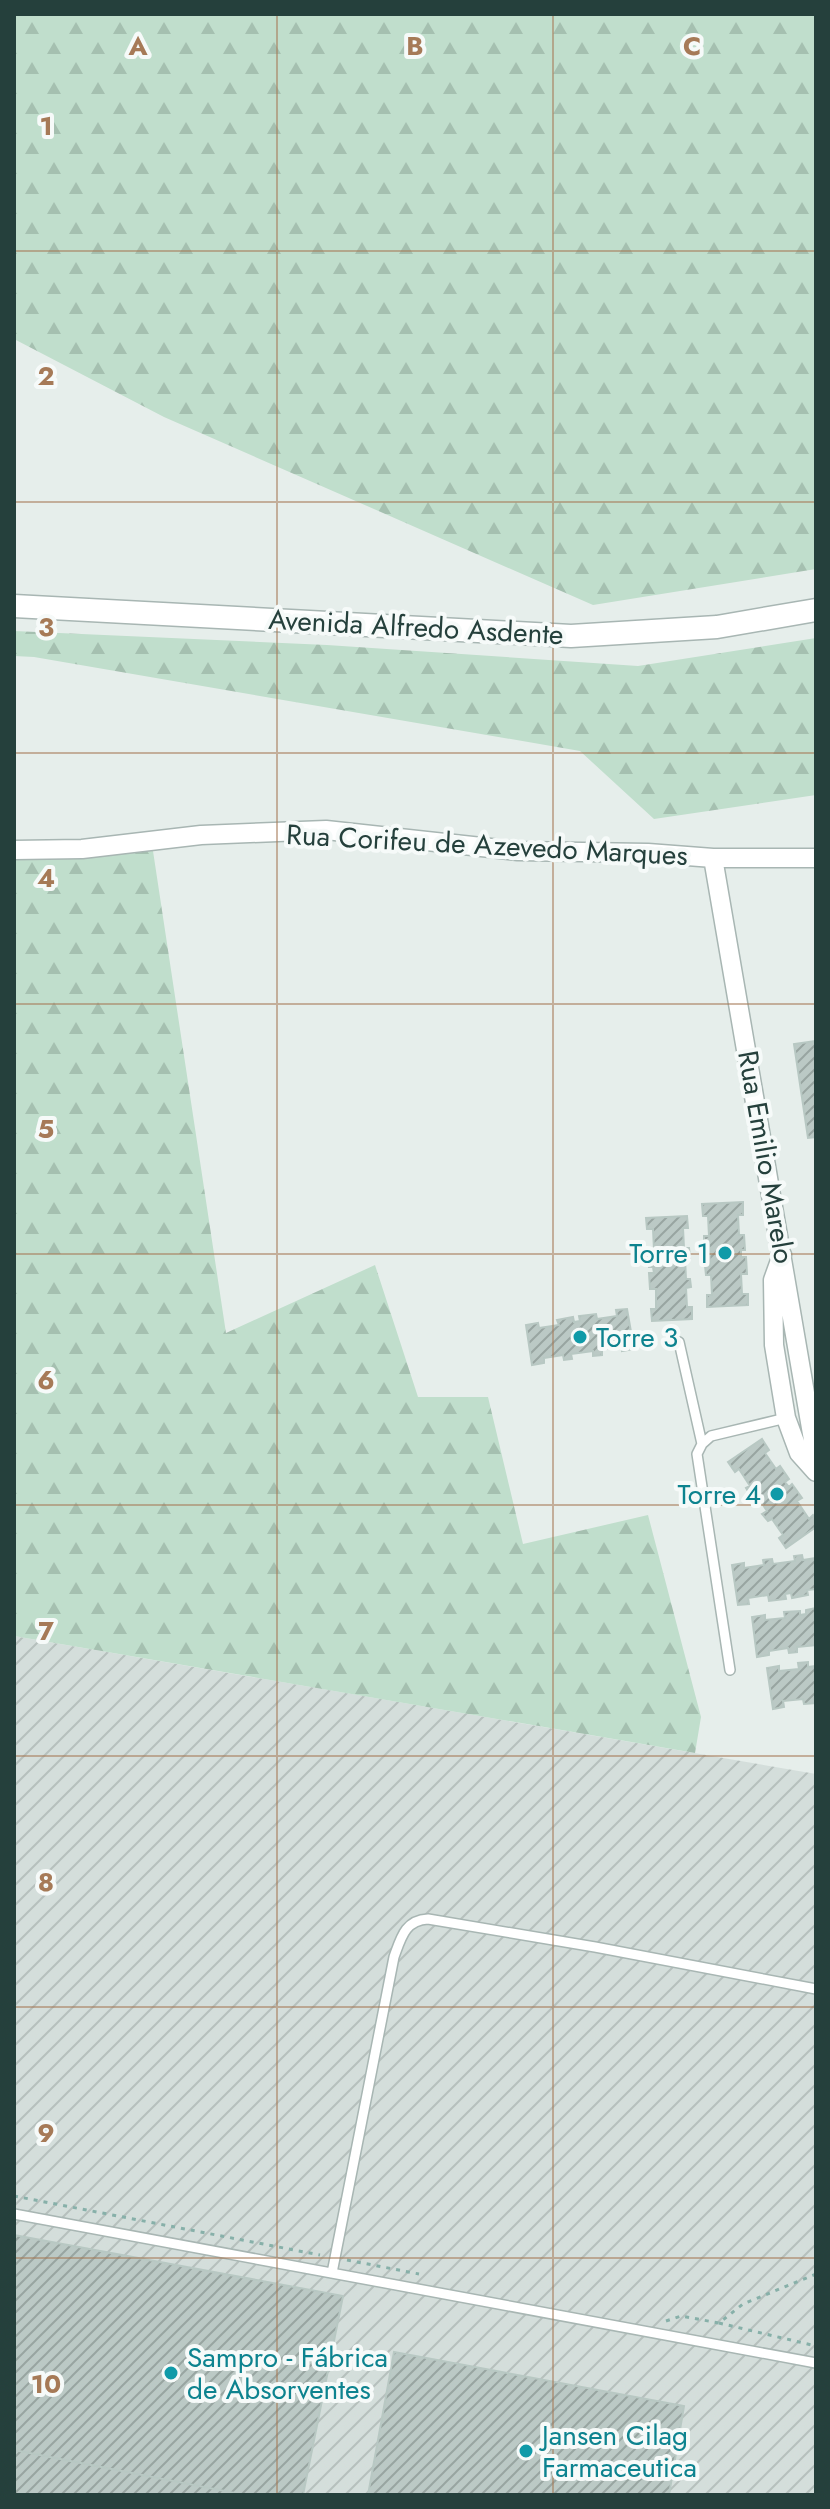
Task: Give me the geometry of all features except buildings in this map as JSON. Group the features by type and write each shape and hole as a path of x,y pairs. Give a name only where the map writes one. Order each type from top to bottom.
{"street":[{"name":"Avenida Alfredo Asdente","path":"14,606 571,636 717,627 816,610"},
{"name":"Rua Corifeu de Azevedo Marques","path":"14,850 82,849 201,835 326,830 518,851 648,853 713,858 816,858"},
{"name":"Rua Emilio Marelo","path":"713,858 816,1457"},
{"path":"783,1252 773,1280 774,1345 786,1418 799,1453 816,1472"},
{"path":"774,1345 796,1343"},
{"path":"786,1418 807,1414"}],"lane":[{"path":"679,1342 702,1444"},
{"path":"730,1670 697,1454 711,1436 786,1418"},
{"path":"332,2273 394,1957 403,1932 413,1922 428,1919 816,1989"},
{"path":"14,2214 816,2363"}],"path":[{"path":"14,2196 426,2275"},
{"path":"719,2323 743,2304 816,2274"},
{"path":"667,2321 681,2316 816,2346"}],"shaded area":[{"path":"14,1636 816,1774 816,2495 14,2495"}],"green space":[{"path":"14,14 816,14 816,569 593,605 164,417 14,339"},
{"path":"14,631 327,645 638,666 816,638 816,795 654,819 580,751 14,656"},
{"path":"153,851 226,1333 375,1265 418,1397 488,1397 523,1544 648,1515 701,1717 695,1753 14,1636 14,858 87,857"}],"place":[{"name":"Torre 1","path":"725,1253"},
{"name":"Torre 3","path":"580,1337"},
{"name":"Torre 4","path":"777,1494"},
{"name":"Sampro - Fábrica de Absorventes","path":"171,2373"},
{"name":"Jansen Cilag Farmaceutica","path":"526,2451"}]}
